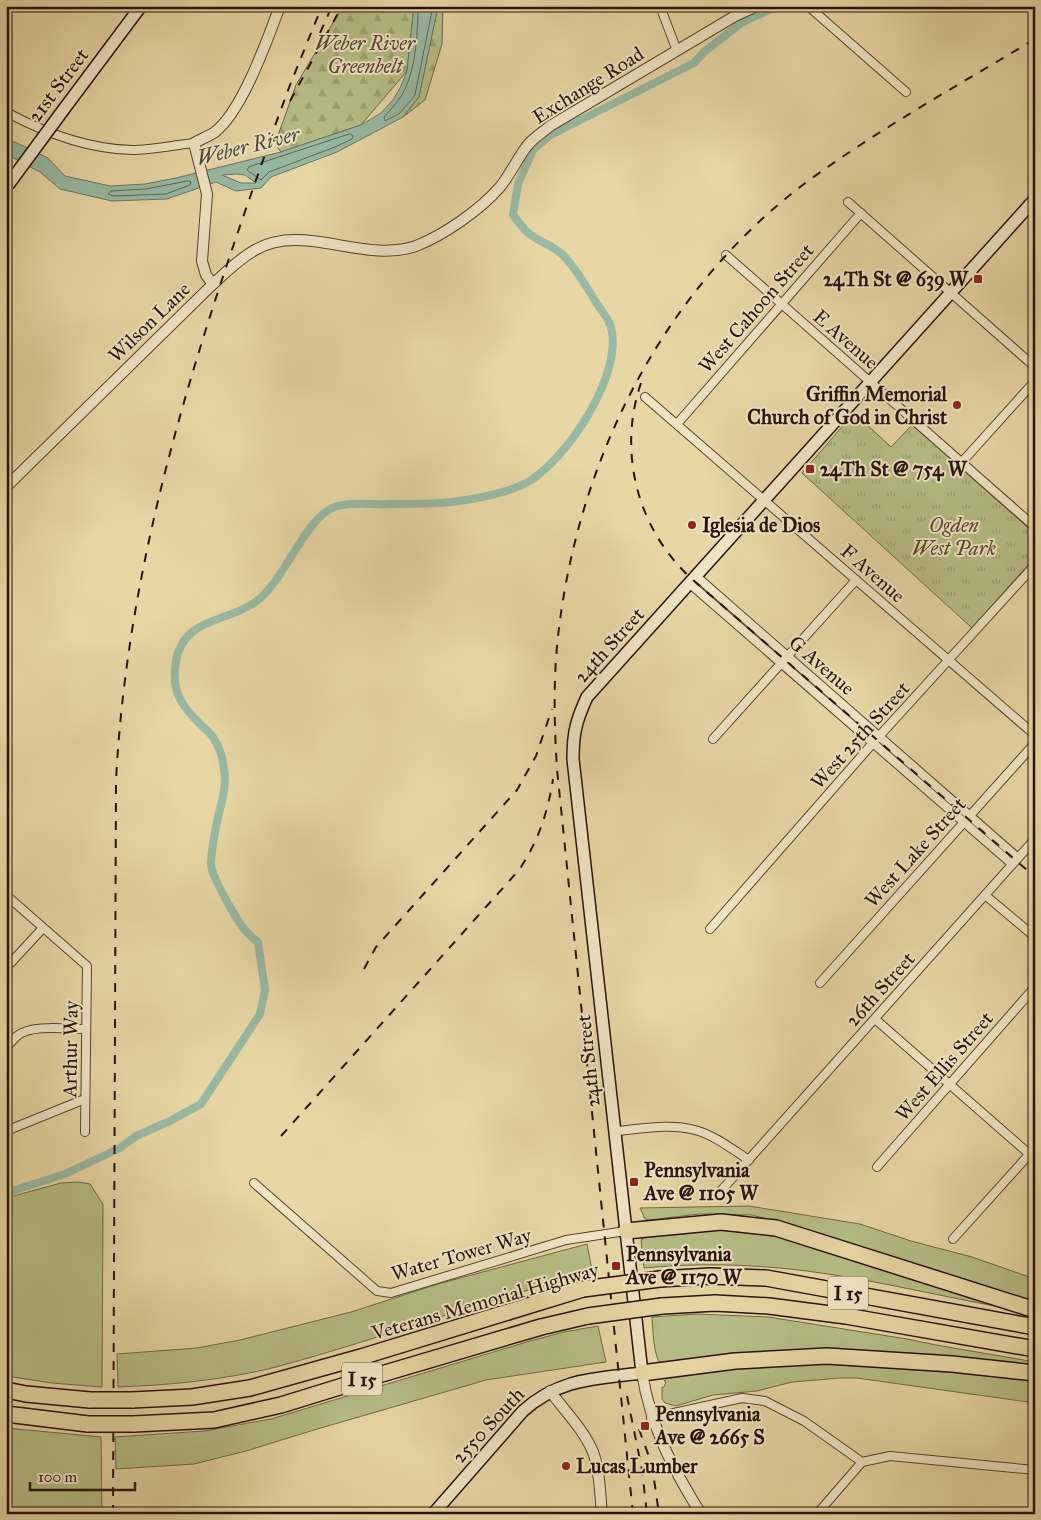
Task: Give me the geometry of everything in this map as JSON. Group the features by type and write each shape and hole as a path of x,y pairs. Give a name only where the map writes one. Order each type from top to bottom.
{"highway":[{"path":"626,1231 721,1222 776,1228 1035,1310"},
{"name":"Veterans Memorial Highway","path":"6,1390 26,1394 90,1400 132,1400 192,1397 250,1388 370,1354 584,1289 660,1279 710,1276 766,1278 1035,1327"},
{"name":"Veterans Memorial Highway","path":"6,1414 88,1424 214,1420 281,1405 513,1335 588,1316 662,1306 715,1303 770,1306 846,1316 1035,1349"},
{"path":"642,1373 735,1361 827,1356 952,1364 1035,1373"}],"main road":[{"name":"21st Street","path":"7,186 141,6"},
{"name":"24th Street","path":"642,1373 575,782 573,736 577,719 587,697 1034,202"},
{"name":"2550 South","path":"433,1514 523,1411 536,1399 564,1385 581,1380 642,1373"}],"street":[{"path":"6,112 34,127 61,137 92,145 133,150 194,143 215,132 230,115 250,81 280,6"},
{"path":"660,6 677,50"},
{"name":"Exchange Road","path":"213,284 230,268 256,249 285,240 313,241 389,252 433,239 485,202 501,186 528,144 550,126 735,16 757,6"},
{"path":"808,6 906,92"},
{"path":"1032,6 1035,9"},
{"name":"Wilson Lane","path":"6,487 213,284 206,275 202,260 207,194 194,143"},
{"path":"848,202 1035,367"},
{"name":"West Cahoon Street","path":"676,424 861,213"},
{"name":"E Avenue","path":"726,255 1035,527"},
{"path":"962,462 1035,381"},
{"name":"F Avenue","path":"645,397 1035,735"},
{"name":"West 25th Street","path":"710,929 876,740 1035,565"},
{"name":"G Avenue","path":"692,580 1015,861"},
{"path":"713,739 856,580"},
{"name":"West Lake Street","path":"820,983 1035,743"},
{"name":"26th Street","path":"719,1193 1035,839"},
{"path":"985,894 1035,937"},
{"path":"6,895 43,928 6,968"},
{"name":"Arthur Way","path":"43,928 87,966 85,1132"},
{"name":"West Ellis Street","path":"877,1167 1035,987"},
{"path":"875,1019 1033,1153 953,1238"},
{"path":"6,1048 17,1036 25,1031 36,1029 86,1029"},
{"path":"6,1131 85,1099"},
{"path":"614,1132 672,1126 696,1130 721,1142 749,1160"},
{"name":"Water Tower Way","path":"254,1183 377,1291 391,1294 566,1240 626,1231"},
{"path":"642,1373 651,1418 680,1479 701,1514"},
{"path":"550,1391 586,1440 593,1453 598,1472 602,1514"},
{"path":"651,1418 742,1398 765,1401 804,1421 862,1462"},
{"path":"817,1514 862,1462 890,1456 1035,1470"}],"green space":[{"name":"Weber River Greenbelt","path":"343,6 414,6 407,71 361,125 281,152 275,144 296,85"},
{"name":"Weber River Greenbelt","path":"438,6 443,6 442,44 425,100 403,117 419,97"},
{"name":"Ogden West Park","path":"854,413 891,447 912,425 1035,534 1035,557 972,628 802,473"},
{"path":"78,1182 90,1184 103,1204 102,1387 52,1383 6,1376 6,1198 61,1183"},
{"path":"749,1206 860,1224 911,1241 972,1257 1035,1279 1035,1303 818,1233 752,1215 699,1214 649,1220 645,1219 640,1208"},
{"path":"696,1227 762,1231 1024,1311 799,1270 721,1265 644,1268 641,1240 643,1236"},
{"path":"587,1244 593,1275 512,1295 276,1367 197,1381 118,1387 117,1354 197,1348 240,1340 351,1312 438,1284"},
{"path":"697,1314 768,1317 1035,1362 1035,1367 947,1361 662,1365 655,1350 652,1317"},
{"path":"598,1326 606,1362 486,1380 246,1451 194,1464 116,1469 115,1437 204,1431 271,1419 530,1341"},
{"path":"802,1361 1035,1377 1035,1403 857,1378 792,1382 757,1391 713,1395 676,1406 665,1403 662,1399 662,1387 664,1387 666,1382 664,1381 670,1375"},
{"path":"6,1428 101,1437 102,1514 6,1514"}],"water":[{"path":"414,6 438,6 419,97 403,117 337,152 271,177 261,188 236,191 216,182 167,199 112,201 60,189 40,172 6,154 6,142 15,142 48,158 65,176 110,186 145,184 176,178 281,152 361,125 381,113 393,100 407,71","holes":["222,175 245,175 256,183 241,183"]}],"waterway":[{"path":"6,1193 65,1174 120,1148 136,1136 170,1121 201,1104 260,1014 265,990 258,942 247,932 237,918 220,889 211,865 213,841 224,787 223,761 213,737 192,716 178,696 175,671 180,647 196,629 254,603 265,594 312,526 332,508 353,504 442,503 492,495 524,484 540,473 557,457 574,436 602,388 610,364 613,341 609,322 572,266 563,255 527,232 513,215 518,184 533,150 549,136 694,63 704,52 741,23 778,6"}],"railway":[{"path":"269,142 322,6"},
{"path":"320,33 332,6"},
{"path":"290,101 342,6"},
{"path":"633,1514 556,751 555,680 559,628 570,564 586,501 609,440 637,381 670,326 710,274 754,226 804,184 860,145 1035,39"},
{"path":"113,1514 116,781 123,699 134,619 149,539 168,460 214,303 267,149"},
{"path":"641,383 634,410 631,436 632,463 637,489 646,515 658,538 674,560 693,580 1035,877"},
{"path":"364,969 376,947 517,790 536,756 552,709"},
{"path":"281,1136 519,870 532,849 541,826 553,779"},
{"path":"627,1396 642,1470 647,1514"},
{"path":"639,1429 652,1465 659,1514"}],"place":[{"name":"24Th St @ 639 W","path":"978,279"},
{"name":"Griffin Memorial Church of God in Christ","path":"957,405"},
{"name":"24Th St @ 754 W","path":"810,469"},
{"name":"Iglesia de Dios","path":"692,525"},
{"name":"Pennsylvania Ave @ 1105 W","path":"634,1182"},
{"name":"Pennsylvania Ave @ 1170 W","path":"616,1266"},
{"name":"Pennsylvania Ave @ 2665 S","path":"645,1426"},
{"name":"Lucas Lumber","path":"566,1466"}],"water label":[{"name":"Weber River","path":"248,146"}]}
